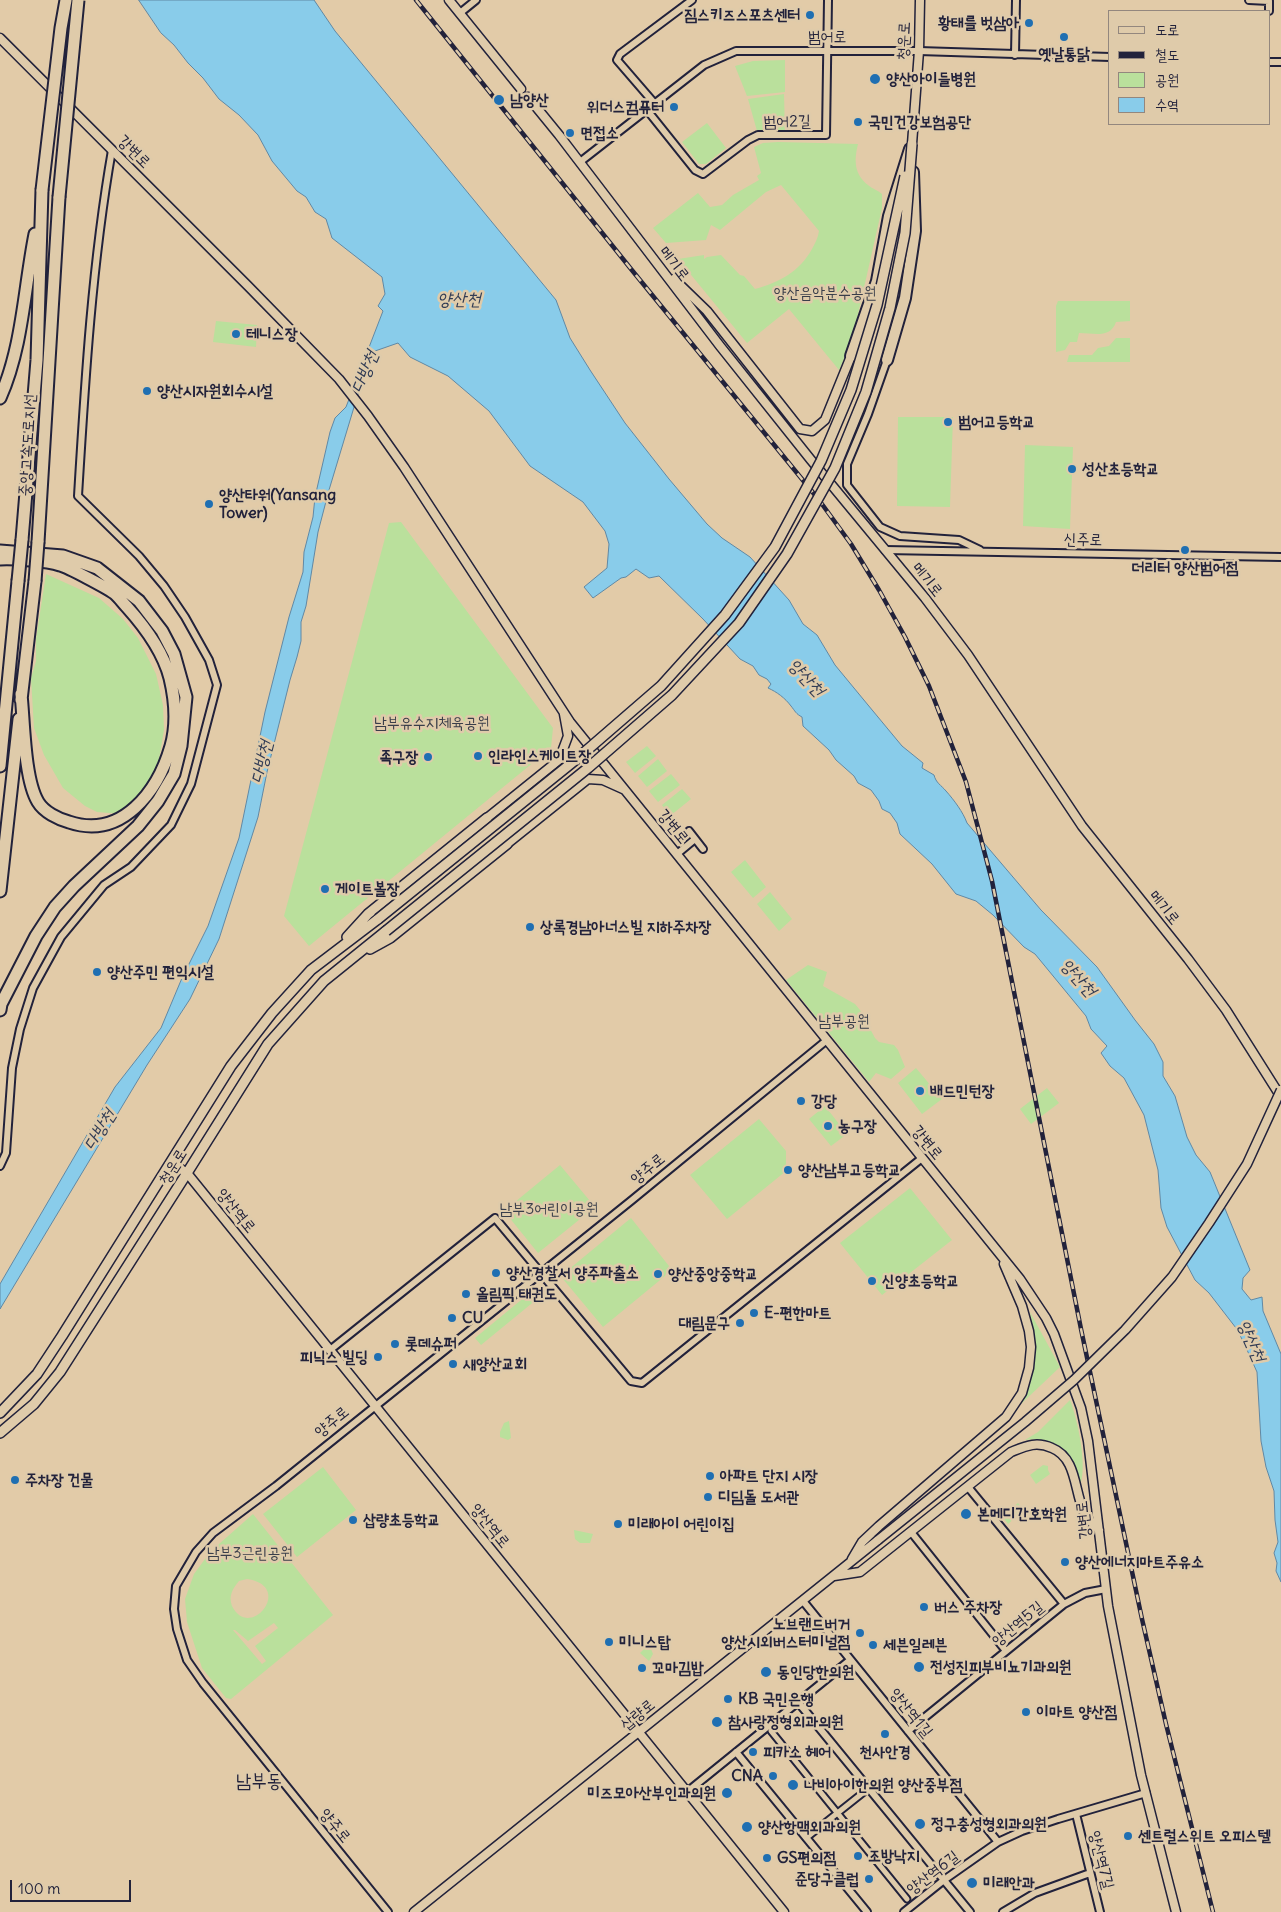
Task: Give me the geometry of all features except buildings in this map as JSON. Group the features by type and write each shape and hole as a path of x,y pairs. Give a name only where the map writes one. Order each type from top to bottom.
{"highway":[{"name":"중앙고속도로지선","path":"0,766 37,360 42,195 61,28 66,0"},
{"name":"중앙고속도로지선","path":"0,891 35,581 59,198 78,0"},
{"path":"0,398 10,376 22,321 42,195"},
{"path":"0,551 63,556 97,568 138,601 162,631 174,654 186,697 181,746 174,774 158,800 138,826 74,886 56,907 36,936 1,1004 0,1010"},
{"path":"0,559 61,565 114,594 141,623 160,653 169,676 174,700 174,724 171,745 157,779 138,806 115,822 101,826 77,825 60,820 43,808 37,801 28,771 21,694"}],"main road":[{"path":"852,356 877,280 889,216 912,144"},
{"path":"887,360 905,298 915,232 912,144"},
{"name":"청운로","path":"0,1413 37,1374 231,1066 272,1013 311,970 378,919 579,758 661,686 725,615 775,547 821,461 850,390 877,305 912,144"},
{"name":"청운로","path":"0,1433 34,1404 60,1372 268,1044 324,981 588,768 672,695 739,623 787,554 836,468 866,392 890,308 906,234 912,144"},
{"path":"335,952 368,914 487,818"},
{"path":"350,959 390,938 507,844"}],"street":[{"path":"449,0 522,88"},
{"path":"460,13 476,0"},
{"path":"655,104 618,60 620,54 692,0"},
{"path":"827,50 828,0"},
{"name":"청운로","path":"912,144 919,50 920,0"},
{"path":"1015,55 1016,0"},
{"path":"1249,0 1269,1 1269,10"},
{"name":"강변로","path":"0,38 339,379 377,428 564,712 1020,1279 1046,1318 1054,1334 1081,1408 1088,1441 1108,1606 1146,1793 1176,1912"},
{"name":"범어2길","path":"647,110 695,170 704,174 748,140 758,135 826,135 827,50"},
{"name":"범어로","path":"580,162 704,65 736,51 919,50 1108,58"},
{"name":"메기로","path":"528,97 811,460 925,598 968,655 1052,783 1088,834 1188,959 1226,1010 1281,1097"},
{"path":"0,1166 6,1153 12,1068 20,1029 33,988 61,936 104,886 131,867 171,825 191,784 217,685 209,660 164,586 139,556 78,496 102,205 112,150"},
{"path":"651,256 706,311 800,429 812,431 825,420 852,356"},
{"path":"887,360 868,414 847,464 847,485 880,527 900,536 959,540 983,552"},
{"name":"신주로","path":"885,550 1281,557"},
{"path":"487,818 559,760 568,736 564,712"},
{"path":"507,844 588,779 603,780 625,790"},
{"path":"689,831 703,849"},
{"path":"677,854 696,839"},
{"name":"양주로","path":"388,1912 203,1683 187,1660 177,1629 174,1609 176,1586 196,1552 213,1533 280,1482 540,1274 827,1040"},
{"name":"삽량로","path":"414,1912 1019,1427 1074,1380 1124,1330 1172,1277 1247,1164 1281,1090"},
{"path":"330,1350 495,1218 631,1381 642,1383 922,1158"},
{"name":"양산역로","path":"171,1163 187,1173 784,1912"},
{"path":"849,1563 862,1542 1006,1418 1022,1394 1029,1368 1031,1347 1029,1331 1022,1306 1000,1256"},
{"path":"832,1577 860,1572 1011,1452 1031,1443 1045,1445 1059,1451 1068,1461 1084,1513 1099,1530"},
{"path":"968,1487 1064,1604"},
{"path":"911,1532 1006,1651"},
{"name":"양산역5길","path":"908,1731 1064,1604 1086,1593 1106,1589"},
{"name":"양산역1길","path":"803,1601 998,1842"},
{"path":"687,1792 850,1660"},
{"path":"798,1702 970,1912"},
{"path":"771,1731 908,1898"},
{"path":"736,1752 868,1912"},
{"path":"806,1838 869,1788"},
{"name":"양산역6길","path":"904,1912 944,1880 998,1842 1022,1830 1146,1793"},
{"name":"양산역7길","path":"1076,1814 1100,1912"},
{"path":"1003,1912 1035,1892 1090,1873"}],"green space":[{"path":"785,60 785,92 747,96 735,66 753,61"},
{"path":"784,94 785,131 757,131 748,99"},
{"path":"707,123 726,148 706,164 699,164 682,142"},
{"name":"양산음악분수공원","path":"763,143 858,144 856,166 860,176 863,181 882,194 882,208 852,341 839,370 789,309 747,343 678,259 704,255 704,259 721,255 755,289 773,283 795,270 812,249 819,231 781,185 766,192 720,230 711,225 706,240 666,243 653,228 698,193 710,207 722,205 733,195 759,180 757,176 761,173 754,147"},
{"path":"1058,301 1130,301 1130,321 1116,322 1110,331 1106,333 1079,333 1077,342 1070,342 1065,350 1056,352 1056,306"},
{"name":"테니스장","path":"216,321 257,325 256,347 213,342"},
{"path":"1116,338 1130,338 1130,362 1067,362 1069,355 1092,355 1098,348 1109,346"},
{"path":"898,417 953,417 950,507 897,506"},
{"path":"1025,445 1073,447 1070,529 1023,526"},
{"name":"남부유수지체육공원","path":"401,522 553,728 551,748 309,946 284,916 389,523"},
{"path":"46,574 99,598 123,619 138,638 156,674 163,705 164,730 158,765 146,793 121,814 97,812 85,806 63,788 44,755 34,728 31,678 36,661 36,639"},
{"path":"647,746 656,756 635,773 626,762"},
{"path":"658,759 667,771 647,787 638,776"},
{"path":"671,774 680,785 658,802 649,791"},
{"path":"682,789 691,799 670,816 662,805"},
{"path":"745,860 766,887 753,898 731,872"},
{"path":"770,892 792,919 779,931 757,904"},
{"name":"남부공원","path":"808,965 827,972 823,986 855,1004 875,1038 879,1042 894,1045 898,1050 905,1067 891,1079 876,1073 869,1082 786,980"},
{"name":"배드민턴장","path":"916,1068 942,1099 922,1114 898,1083"},
{"path":"1047,1088 1059,1103 1031,1124 1020,1109"},
{"name":"농구장","path":"825,1106 847,1134 831,1146 809,1119"},
{"path":"759,1119 786,1151 786,1171 727,1219 690,1175"},
{"name":"남부3어린이공원","path":"560,1165 595,1207 538,1253 504,1211"},
{"path":"910,1188 952,1240 882,1295 840,1243"},
{"path":"631,1218 669,1266 665,1276 603,1327 563,1279 568,1270"},
{"path":"532,1291 539,1292 542,1295 481,1345 475,1338"},
{"path":"1030,1312 1060,1367 1021,1404 1033,1369 1036,1344"},
{"path":"1070,1400 1081,1444 1083,1469 1079,1487 1071,1467 1055,1446 1037,1440 1025,1440 1038,1432"},
{"path":"509,1421 511,1438 508,1440 500,1437 500,1432 504,1423"},
{"path":"1043,1465 1048,1466 1050,1474 1036,1484 1030,1475"},
{"path":"323,1467 356,1510 297,1557 263,1514"},
{"path":"1018,1503 1024,1510 1008,1524 1002,1516"},
{"name":"남부3근린공원","path":"253,1514 333,1615 231,1699 226,1698 202,1668 187,1622 185,1599 194,1574 219,1544","holes":["247,1579 261,1584 267,1591 268,1600 264,1609 257,1615 249,1618 240,1615 232,1606 231,1599 233,1589 239,1581","274,1623 278,1628 255,1646 266,1661 262,1664 233,1630 248,1641"]},
{"path":"574,1530 593,1534 590,1543 580,1543 575,1539"},
{"path":"646,1647 651,1649 653,1654 649,1661 640,1653"}],"water":[{"name":"양산천","path":"139,0 314,0 335,31 556,300 570,338 590,370 625,423 669,479 707,524 722,538 750,557 789,600 803,624 817,635 835,665 902,746 923,763 922,768 934,775 937,782 958,806 967,823 1041,910 1097,967 1154,1044 1163,1062 1163,1076 1175,1096 1187,1137 1196,1155 1210,1172 1250,1270 1243,1278 1242,1289 1251,1300 1262,1297 1263,1311 1281,1354 1281,1582 1276,1571 1277,1563 1274,1553 1278,1542 1274,1491 1266,1467 1261,1441 1257,1372 1236,1328 1209,1293 1195,1280 1167,1227 1161,1208 1158,1170 1144,1115 1124,1078 1110,1066 1101,1053 1107,1046 1091,1029 1086,1016 1035,954 1024,947 993,915 976,901 956,894 932,864 900,834 897,823 890,813 882,809 871,790 858,783 854,776 836,760 829,750 803,726 802,717 797,714 789,703 778,693 768,688 771,684 767,679 759,675 753,666 740,659 659,576 649,578 636,569 593,598 584,587 607,568 609,544 605,531 583,502 530,466 489,411 448,376 410,357 398,343 375,351 361,384 329,490 318,532 306,606 301,622 301,641 267,772 258,817 219,939 190,999 147,1065 0,1309 0,1284 115,1087 161,1028 182,978 208,926 239,838 265,712 289,617 303,572 304,552 330,432 335,418 346,407 383,311 378,306 385,294 382,277 332,238 326,219 315,212 306,197 297,191 272,161 258,135 239,115 219,99 174,45 161,33"}],"railway":[{"path":"416,0 819,500 851,544 879,590 929,686 966,782 992,881 1081,1329 1142,1619 1213,1912"}],"place":[{"name":"짐스키즈스포츠센터","path":"810,15"},
{"name":"황태를 벗삼아","path":"1029,23"},
{"name":"옛날통닭","path":"1064,37"},
{"name":"양산아이들병원","path":"875,79"},
{"name":"남양산","path":"499,100"},
{"name":"위더스컴퓨터","path":"674,107"},
{"name":"국민건강보험공단","path":"858,122"},
{"name":"면접소","path":"570,133"},
{"name":"테니스장","path":"236,334"},
{"name":"양산시자원회수시설","path":"147,391"},
{"name":"범어고등학교","path":"948,422"},
{"name":"성산초등학교","path":"1072,469"},
{"name":"양산타워(Yansang Tower)","path":"209,504"},
{"name":"더리터 양산범어점","path":"1185,550"},
{"name":"인라인스케이트장","path":"478,756"},
{"name":"족구장","path":"428,757"},
{"name":"게이트볼장","path":"325,889"},
{"name":"상록경남아너스빌 지하주차장","path":"530,927"},
{"name":"양산주민 편익시설","path":"97,972"},
{"name":"배드민턴장","path":"920,1091"},
{"name":"강당","path":"801,1101"},
{"name":"농구장","path":"828,1126"},
{"name":"양산남부고등학교","path":"788,1170"},
{"name":"양산경찰서 양주파출소","path":"496,1273"},
{"name":"양산중앙중학교","path":"658,1274"},
{"name":"신양초등학교","path":"872,1281"},
{"name":"올림픽 태권도","path":"466,1294"},
{"name":"E-편한마트","path":"754,1313"},
{"name":"CU","path":"452,1318"},
{"name":"대림문구","path":"740,1323"},
{"name":"롯데슈퍼","path":"395,1344"},
{"name":"피닉스 빌딩","path":"378,1357"},
{"name":"새양산교회","path":"453,1364"},
{"name":"아파트 단지 시장","path":"710,1476"},
{"name":"주차장 건물","path":"15,1480"},
{"name":"디딤돌 도서관","path":"708,1497"},
{"name":"본메디간호학원","path":"966,1514"},
{"name":"삽량초등학교","path":"353,1520"},
{"name":"미래아이 어린이집","path":"618,1524"},
{"name":"양산에너지마트주유소","path":"1065,1562"},
{"name":"버스 주차장","path":"924,1607"},
{"name":"노브랜드버거 양산시외버스터미널점","path":"860,1633"},
{"name":"미니스탑","path":"609,1642"},
{"name":"세븐일레븐","path":"873,1645"},
{"name":"전성진피부비뇨기과의원","path":"919,1667"},
{"name":"꼬마김밥","path":"642,1668"},
{"name":"동인당한의원","path":"766,1672"},
{"name":"KB 국민은행","path":"728,1699"},
{"name":"이마트 양산점","path":"1026,1712"},
{"name":"참사랑정형외과의원","path":"717,1722"},
{"name":"천사안경","path":"885,1734"},
{"name":"피카소 헤어","path":"753,1752"},
{"name":"CNA","path":"773,1776"},
{"name":"나비아이한의원 양산중부점","path":"793,1785"},
{"name":"미즈모아산부인과의원","path":"727,1793"},
{"name":"정구충성형외과의원","path":"920,1824"},
{"name":"양산항맥외과의원","path":"747,1827"},
{"name":"센트럴스위트 오피스텔","path":"1128,1836"},
{"name":"조방낙지","path":"858,1856"},
{"name":"GS편의점","path":"767,1858"},
{"name":"준당구클럽","path":"869,1879"},
{"name":"미래안과","path":"972,1883"}],"district":[{"name":"남부동","path":"259,1782"}],"water label":[{"name":"다방천","path":"365,372"},
{"name":"다방천","path":"262,762"},
{"name":"다방천","path":"100,1130"}]}
